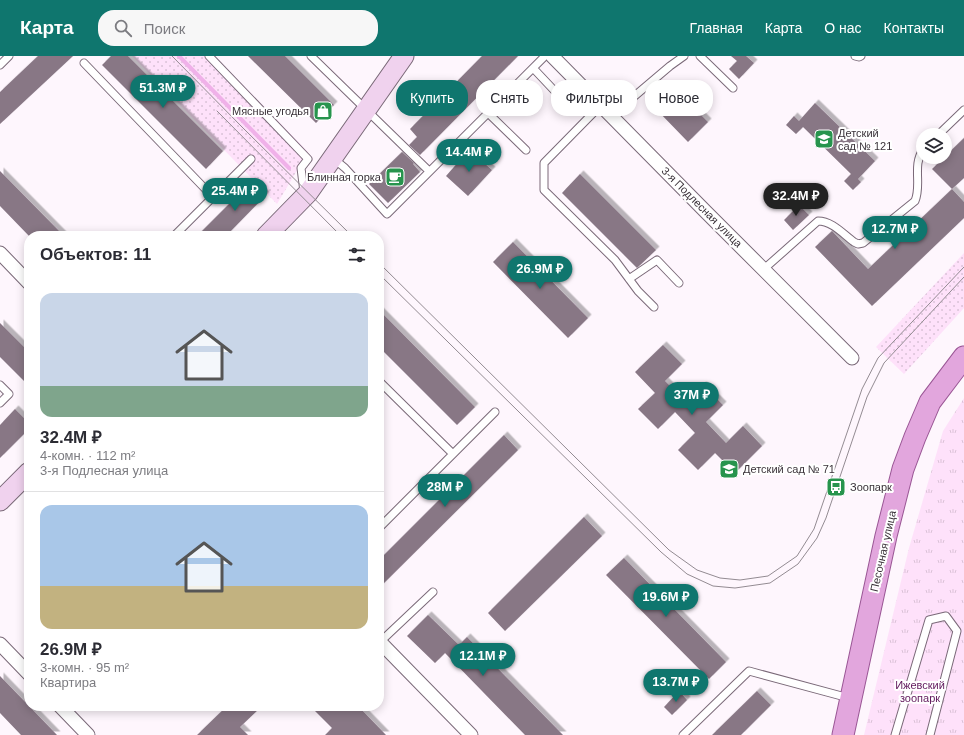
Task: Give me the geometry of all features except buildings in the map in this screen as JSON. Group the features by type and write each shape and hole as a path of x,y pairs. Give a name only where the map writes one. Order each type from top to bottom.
{"main road":[{"path":"271,231 304,199 404,56"},
{"name":"Песочная улица","path":"843,735 886,536 903,469 930,402 964,357"},
{"path":"0,501 24,477"}],"street":[{"name":"3-я Подлесная улица","path":"552,56 576,80"},
{"name":"3-я Подлесная улица","path":"611,116 852,358"},
{"path":"0,253 24,278"},
{"path":"0,644 24,669"},
{"path":"384,646 471,735"},
{"path":"65,711 88,735"}],"lane":[{"path":"0,65 9,56"},
{"path":"209,56 308,159 301,168 305,189 304,199"},
{"path":"311,56 429,171"},
{"path":"521,80 545,56"},
{"path":"637,94 684,56"},
{"path":"700,56 733,88"},
{"path":"855,56 861,56"},
{"path":"84,63 213,197"},
{"path":"533,68 551,87"},
{"path":"945,128 964,110"},
{"path":"333,158 387,214 485,116"},
{"path":"491,116 526,150"},
{"path":"590,116 544,163 544,190 615,260 638,291 654,308"},
{"path":"179,231 251,159"},
{"path":"764,269 818,221 824,221 858,244 863,243 917,197 918,164"},
{"path":"629,279 657,260 680,284"},
{"path":"0,385 9,394 0,403"},
{"path":"384,385 453,454"},
{"path":"384,522 495,412"},
{"path":"384,638 433,592"},
{"path":"895,735 929,620 946,616 957,631 930,735"},
{"path":"683,735 749,671 851,699"}],"green space":[{"path":"132,56 215,56 308,152 277,204"},
{"path":"964,253 964,308 904,374 876,347"},
{"name":"Ижевский зоопарк","path":"964,398 964,735 864,735 909,548 943,431"}],"waterway":[{"path":"179,56 289,168"}],"tram line":[{"path":"172,56 347,231"},
{"path":"217,111 336,231"},
{"path":"384,268 669,550 697,570 720,578 740,580 768,576 797,556 814,529 862,389 878,358 964,267"},
{"path":"384,279 661,552 687,574 713,586 735,588 770,583 798,564 817,538 826,518 867,397 884,363 964,277"}],"place":[{"name":"Мясные угодья","path":"323,111"},
{"name":"Детский сад № 121","path":"824,139"},
{"name":"Блинная горка","path":"395,177"},
{"name":"Детский сад № 71","path":"729,469"},
{"name":"Зоопарк","path":"836,487"}]}
